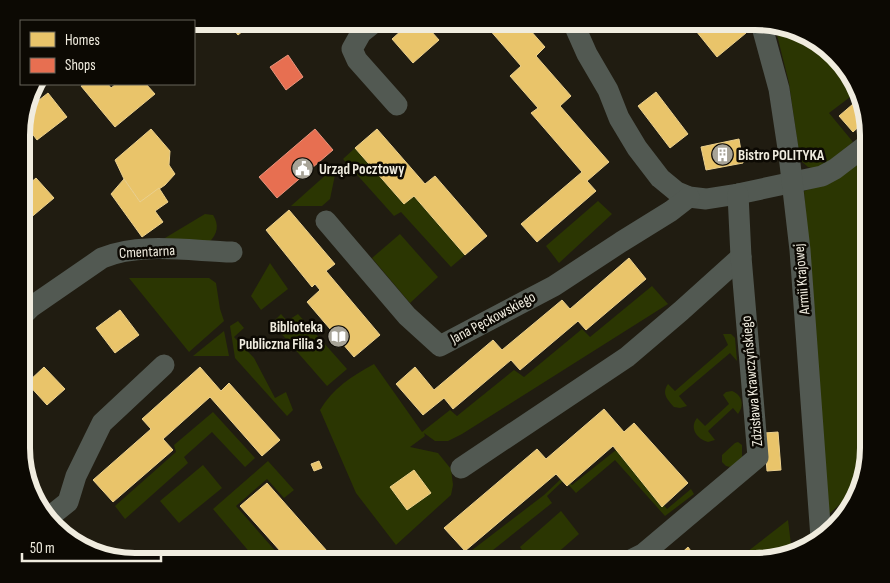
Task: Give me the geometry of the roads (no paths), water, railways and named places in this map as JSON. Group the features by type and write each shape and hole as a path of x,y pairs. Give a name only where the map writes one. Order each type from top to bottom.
{"street":[{"path":"366,30 352,49 357,60 397,105"},
{"path":"576,30 587,54 608,90 618,118 637,148 660,178 677,192 689,197 706,199 822,176 835,169 860,150"},
{"name":"Armii Krajowej","path":"763,31 779,89 800,250 821,529"},
{"name":"Zdzisława Krawczyńskiego","path":"645,553 758,457 741,257 738,194"},
{"name":"Jana Pęckowskiego","path":"326,221 407,316 440,346 554,286 671,211 689,197"},
{"name":"Cmentarna","path":"30,308 102,258 116,253 156,249 232,252"},
{"path":"461,468 626,357 682,311 741,257"},
{"path":"53,514 68,502 76,476 102,422 164,365"}],"place":[{"name":"Bistro POLITYKA","path":"722,155"},
{"name":"Urząd Pocztowy","path":"303,169"},
{"name":"Biblioteka Publiczna Filia 3","path":"339,336"}]}
